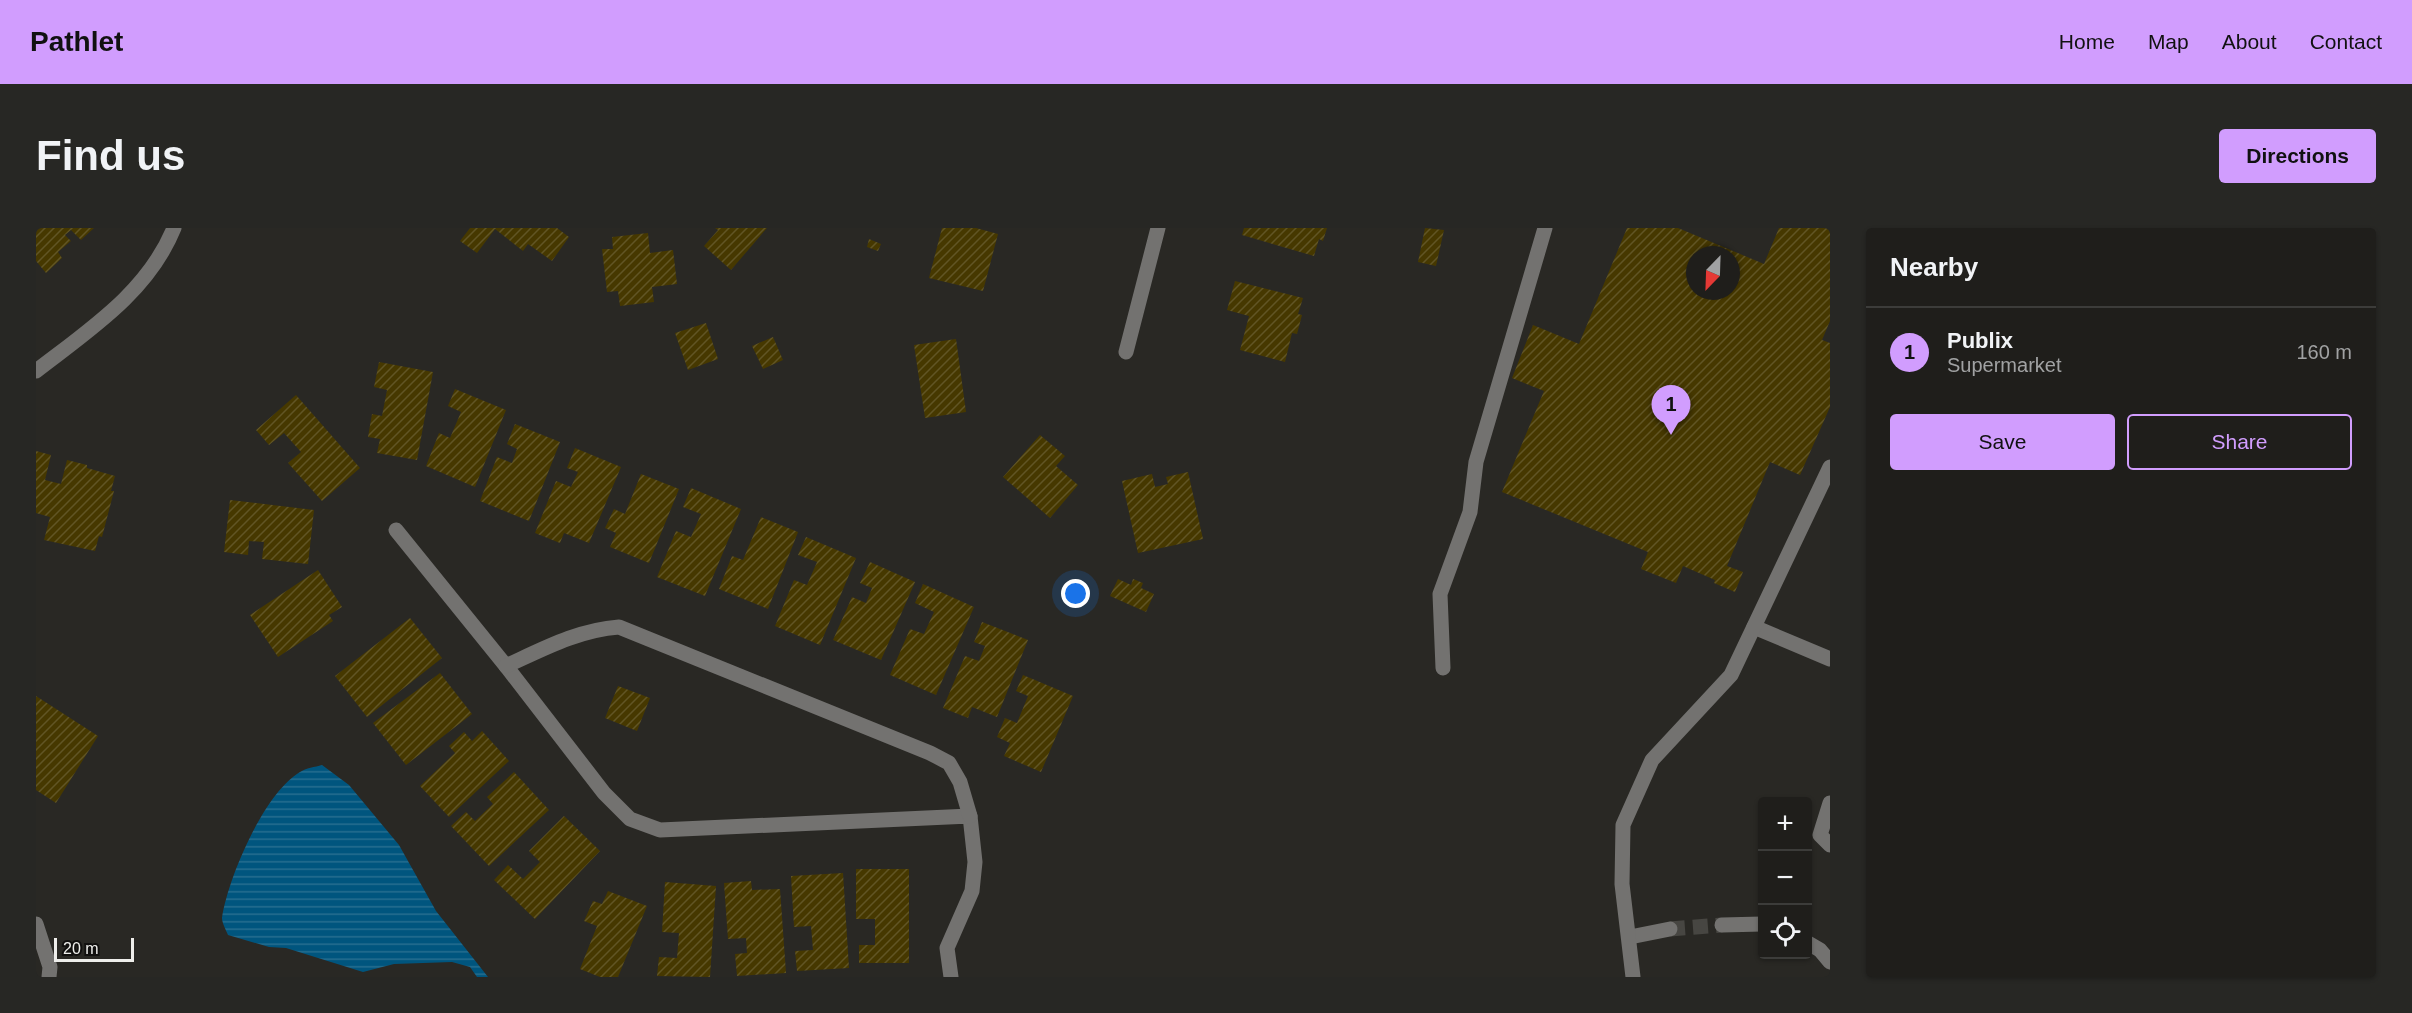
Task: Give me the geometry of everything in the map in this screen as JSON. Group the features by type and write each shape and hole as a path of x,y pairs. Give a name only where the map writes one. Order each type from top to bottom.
{"street":[{"path":"36,371 107,316 136,288 155,267 174,228"},
{"path":"1126,352 1158,228"},
{"path":"1443,668 1440,594 1470,512 1476,462 1545,228"},
{"path":"1633,977 1622,884 1623,825 1652,760 1731,675 1830,467"},
{"path":"396,530 506,666 604,793 630,819 660,830 969,816"},
{"path":"506,666 573,636 598,629 619,627 930,753 949,763 960,782 969,816 975,862 972,891 947,948 951,977"},
{"path":"1754,627 1830,659"},
{"path":"1830,803 1820,835 1830,845"},
{"path":"36,924 50,967 49,977"},
{"path":"1722,925 1758,924"},
{"path":"1630,937 1670,929"},
{"path":"1812,945 1820,950 1830,962"}],"water":[{"path":"322,765 349,785 399,845 436,911 488,977 477,977 470,967 452,962 394,964 363,972 286,948 269,947 228,935 222,918 226,901 240,860 261,817 273,798 287,783 302,771"}],"building":[{"path":"36,228 94,228 81,240 71,230 65,235 71,241 58,252 62,258 46,273 36,261"},
{"path":"470,228 557,228 569,237 552,261 528,244 523,251 495,229 477,253 460,241"},
{"path":"715,228 767,228 731,270 704,246 718,230"},
{"path":"942,228 976,228 998,234 983,291 929,278"},
{"path":"1244,228 1327,228 1323,241 1319,239 1314,256 1242,235"},
{"path":"1425,228 1444,230 1436,266 1418,262"},
{"path":"1627,228 1678,228 1721,246 1686,246 1686,300 1740,300 1740,254 1764,264 1779,228 1830,228 1830,321 1822,340 1830,343 1830,407 1800,475 1770,462 1727,566 1743,572 1735,592 1683,566 1676,583 1641,569 1648,552 1502,492 1544,391 1512,378 1533,325 1579,344"},
{"path":"648,233 650,253 673,250 677,284 652,287 654,302 620,306 618,291 607,292 602,249 613,249 612,237"},
{"path":"869,239 881,244 878,251 867,247"},
{"path":"1235,281 1303,298 1298,314 1302,315 1297,334 1292,333 1285,362 1240,350 1249,316 1227,310"},
{"path":"706,323 718,359 688,370 675,333"},
{"path":"773,337 783,360 763,369 752,346"},
{"path":"956,339 966,412 925,418 914,345"},
{"path":"379,362 433,372 417,460 377,453 380,439 368,437 372,414 382,416 387,390 374,387"},
{"path":"455,389 506,410 475,487 426,466 439,433 450,438 461,412 448,406"},
{"path":"296,395 360,468 322,501 288,463 301,452 284,433 269,445 256,430"},
{"path":"515,424 560,442 529,521 480,501 497,457 512,463 517,449 507,444"},
{"path":"1040,435 1065,456 1056,466 1078,485 1050,518 1003,477"},
{"path":"575,448 621,467 589,543 564,533 560,543 535,533 556,481 571,487 578,472 567,468"},
{"path":"36,451 51,455 45,480 61,484 67,460 115,476 111,491 114,491 102,537 99,536 95,551 44,540 50,517 36,513"},
{"path":"1188,472 1203,539 1138,553 1122,481 1152,474 1155,487 1168,484 1166,477"},
{"path":"641,474 679,489 649,563 610,547 616,533 605,528 614,509 625,514"},
{"path":"691,488 741,509 705,596 657,577 676,531 691,537 701,514 683,507"},
{"path":"230,500 314,510 308,564 262,559 264,542 249,541 248,555 224,552"},
{"path":"761,517 798,532 768,609 719,589 732,556 743,560"},
{"path":"806,537 856,558 820,645 775,626 794,580 807,585 817,562 798,555"},
{"path":"870,562 915,582 881,660 833,640 852,597 866,603 872,588 860,583"},
{"path":"318,570 342,607 329,615 333,621 278,657 250,615"},
{"path":"1118,579 1131,585 1133,579 1143,583 1141,588 1154,594 1146,612 1110,596"},
{"path":"923,584 974,607 936,695 890,675 910,629 924,634 934,612 915,603"},
{"path":"410,618 442,658 367,717 335,676"},
{"path":"982,622 1028,640 997,717 972,707 968,718 943,708 965,656 979,661 985,646 974,642"},
{"path":"440,673 472,714 406,765 373,723"},
{"path":"1023,675 1073,696 1041,772 1004,756 1010,743 997,737 1005,718 1017,723 1028,696 1016,691"},
{"path":"618,686 650,698 637,731 605,718"},
{"path":"36,696 98,736 56,803 36,790"},
{"path":"482,731 509,761 449,817 420,786 455,753 449,746 464,732 472,741"},
{"path":"514,772 549,810 489,866 451,826 466,812 475,821 493,804 487,797"},
{"path":"564,816 600,851 535,919 494,880 508,865 523,879 540,862 529,851"},
{"path":"856,869 909,869 909,963 859,963 859,945 875,945 875,919 856,919"},
{"path":"843,873 849,968 797,971 795,951 813,950 811,926 794,927 791,876"},
{"path":"751,881 752,890 780,889 786,973 737,976 735,954 747,953 746,938 728,939 724,883"},
{"path":"665,882 716,886 710,977 657,976 659,957 677,958 679,933 662,932"},
{"path":"608,891 647,906 618,977 600,977 580,969 597,926 584,921 593,901 602,904"}],"tunnel":[{"path":"1670,929 1722,925"}],"place":[{"name":"Publix","path":"1671,435"}]}
